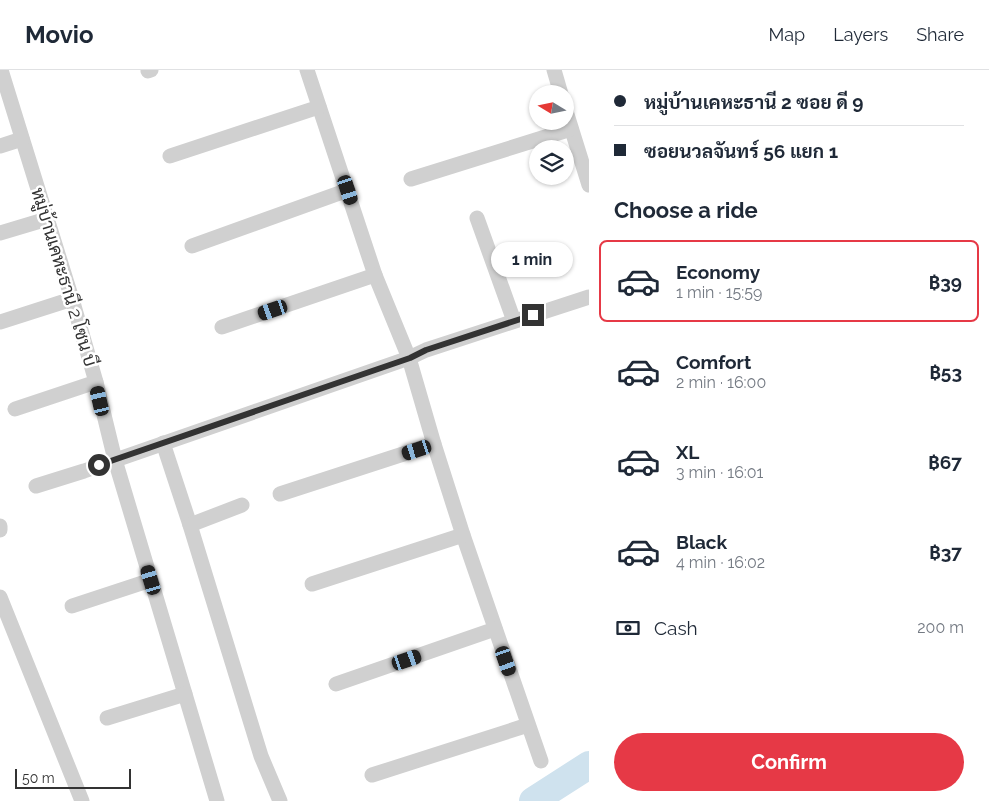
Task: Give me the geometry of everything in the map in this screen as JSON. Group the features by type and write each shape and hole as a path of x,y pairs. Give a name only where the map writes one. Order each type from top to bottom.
{"street":[{"name":"หมู่บ้านเคหะธานี 2 โซน บี","path":"1,70 72,298 96,382 115,460 217,801"},
{"path":"307,70 375,275 410,358 434,444 541,761"},
{"path":"554,70 558,85"},
{"path":"170,156 319,107"},
{"path":"411,179 568,130"},
{"path":"571,130 589,185"},
{"path":"0,146 22,139"},
{"path":"192,246 348,190"},
{"path":"477,218 514,321"},
{"path":"0,233 47,219"},
{"path":"222,328 375,275"},
{"path":"36,486 410,358 426,350 589,297"},
{"path":"0,322 72,298"},
{"path":"15,408 96,382"},
{"path":"163,443 261,756 280,801"},
{"path":"280,494 434,444"},
{"path":"190,525 242,505"},
{"path":"312,584 464,535"},
{"path":"72,606 151,580"},
{"path":"0,597 82,801"},
{"path":"336,684 495,629"},
{"path":"107,718 185,694"},
{"path":"372,775 528,725"}],"waterway":[{"path":"533,801 589,765"}],"route":[{"path":"99,465 410,358 426,350 533,315"}]}
